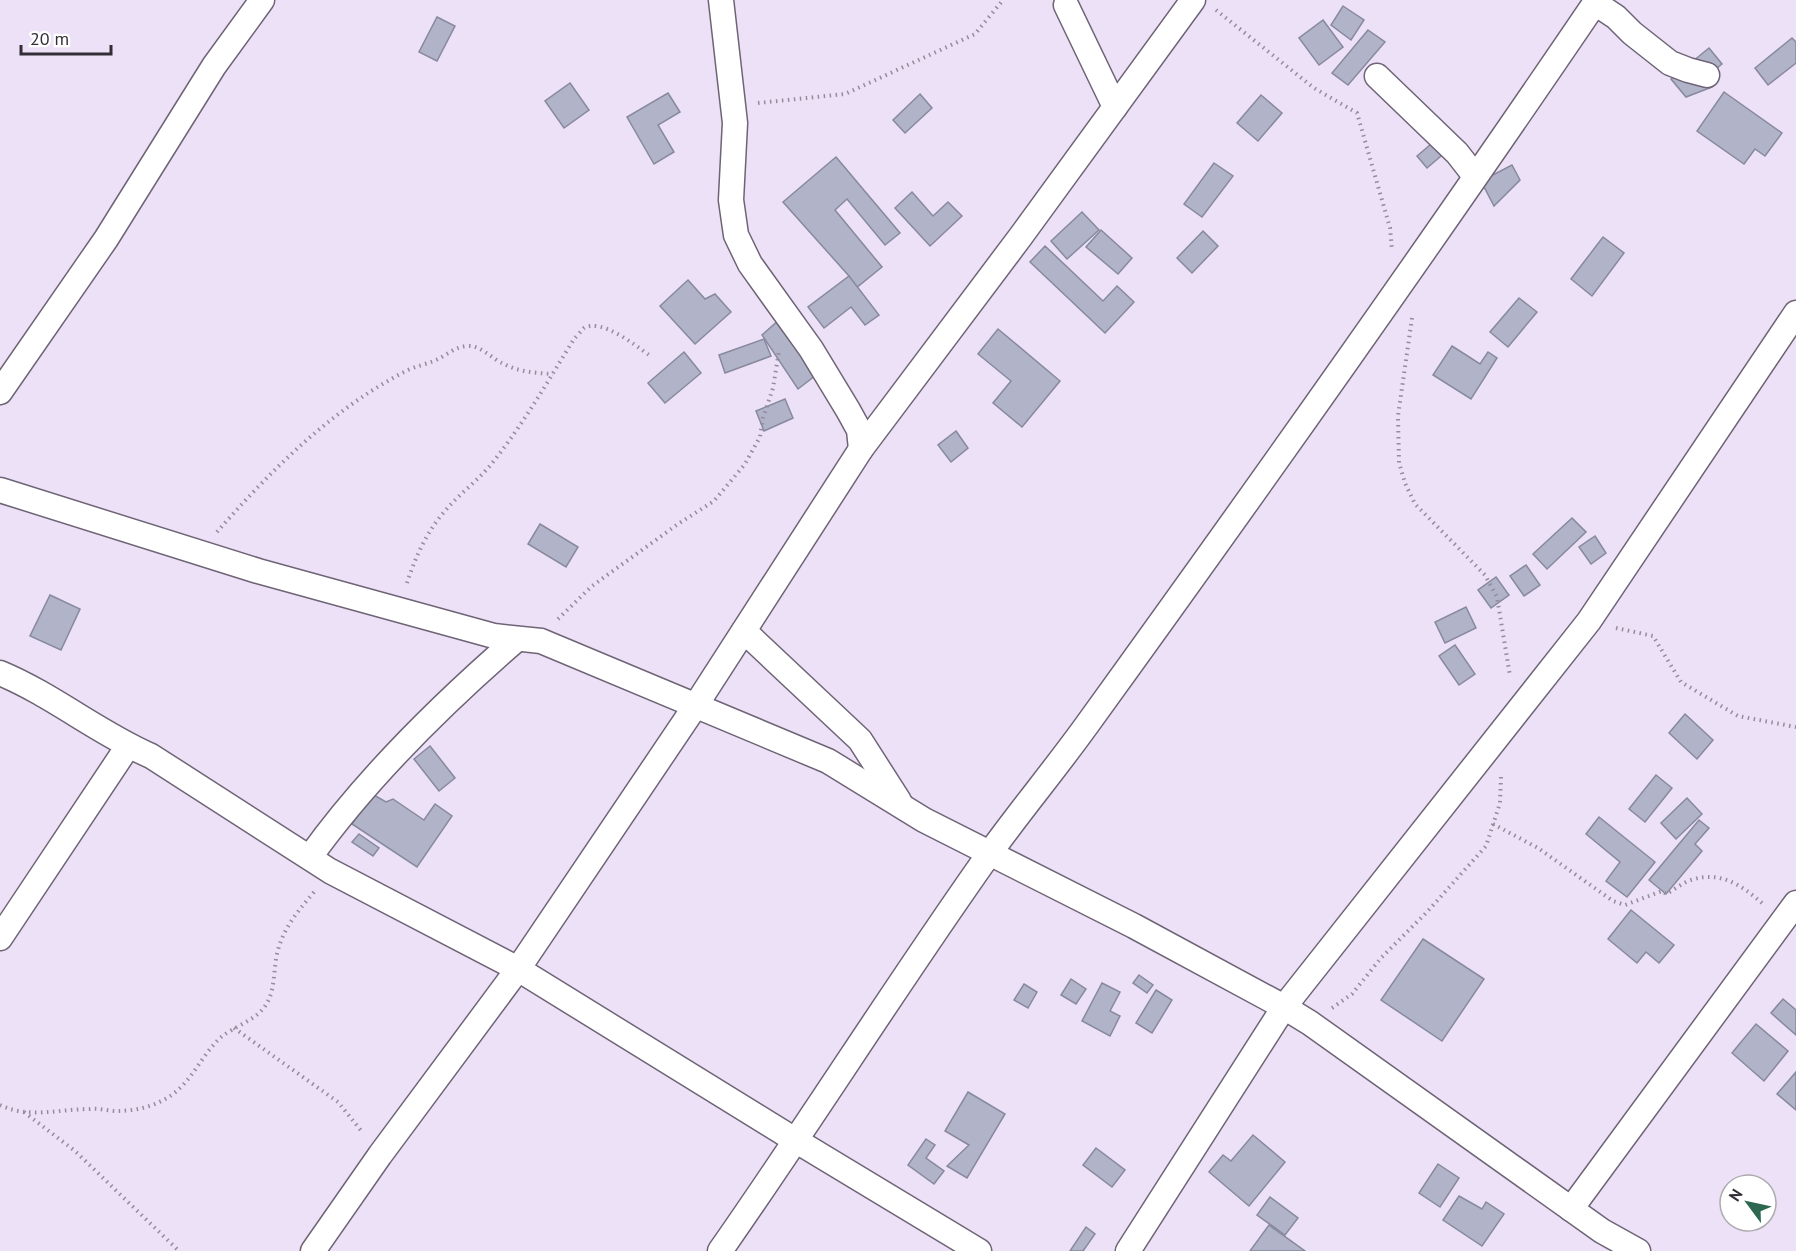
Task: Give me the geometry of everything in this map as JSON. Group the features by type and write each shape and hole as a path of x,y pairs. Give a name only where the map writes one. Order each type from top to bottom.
{"street":[{"path":"0,392 106,239 214,66 262,0"},
{"path":"721,0 734,105 731,200 736,235 750,264 812,349 848,410 859,430 861,449"},
{"path":"720,1251 889,998 990,854 1086,726 1397,288 1596,2 1670,63 1707,75"},
{"path":"313,1251 380,1155 518,969 696,705 861,449 919,375 1115,107 1203,4"},
{"path":"1066,5 1115,107"},
{"path":"1377,76 1457,153 1475,176"},
{"path":"1128,1251 1284,1007 1589,621 1796,313"},
{"path":"0,490 258,572 494,636 529,640 696,705 828,761 924,820 1134,926 1284,1007 1310,1023 1626,1248"},
{"path":"744,631 860,740 904,808"},
{"path":"310,857 327,832 376,776 461,687 529,640"},
{"path":"0,673 25,683 128,746 151,756 330,871 518,969 979,1251"},
{"path":"0,938 128,746"},
{"path":"1571,1209 1789,912"}],"path":[{"path":"734,105 845,94 975,34 1003,0"},
{"path":"1203,4 1314,88 1357,113 1390,228 1397,288"},
{"path":"1414,312 1398,416 1399,464 1414,504 1485,575 1497,597 1515,715"},
{"path":"529,640 565,612 592,586 714,501 745,464 760,437 788,318"},
{"path":"399,610 415,562 432,530 443,513 495,460 515,433 574,339 585,328 597,326 612,331 649,355"},
{"path":"199,553 248,495 319,429 363,397 410,369 436,360 452,350 469,346 513,368 553,374"},
{"path":"1589,621 1653,636 1681,682 1738,716 1796,727"},
{"path":"1310,1023 1352,994 1381,958 1427,912 1486,846 1500,802 1502,768"},
{"path":"1493,824 1538,849 1613,902 1625,905 1662,891 1666,894 1690,880 1710,877 1731,880 1789,912"},
{"path":"0,1105 14,1112 66,1112 89,1108 117,1111 141,1109 173,1094 191,1077 220,1038 260,1012 267,1004 273,989 278,950 286,928 330,871"},
{"path":"234,1028 338,1102 380,1155"},
{"path":"24,1112 75,1151 179,1251"}],"building":[{"path":"1343,6 1364,20 1351,40 1331,25"},
{"path":"437,17 455,26 437,61 419,52"},
{"path":"1323,20 1343,47 1319,65 1299,38"},
{"path":"1368,30 1385,42 1348,85 1332,73"},
{"path":"1792,38 1796,42 1796,63 1768,85 1755,68"},
{"path":"1709,48 1722,64 1711,73 1712,87 1686,97 1671,79"},
{"path":"570,83 589,110 564,128 545,101"},
{"path":"1724,92 1782,133 1765,156 1755,149 1744,164 1697,131"},
{"path":"668,93 680,112 658,125 674,152 654,164 627,117"},
{"path":"920,94 932,108 905,133 893,120"},
{"path":"1261,95 1282,113 1258,141 1237,123"},
{"path":"1437,139 1447,151 1427,168 1417,156"},
{"path":"836,157 900,233 885,245 847,199 835,210 882,267 856,288 849,276 783,202"},
{"path":"1214,163 1233,176 1202,217 1184,204"},
{"path":"1512,165 1520,180 1494,206 1481,181"},
{"path":"912,192 933,216 948,202 962,216 930,246 895,208"},
{"path":"1082,212 1099,230 1067,259 1051,241"},
{"path":"1101,230 1132,258 1118,274 1086,247"},
{"path":"1203,231 1218,246 1192,273 1177,258"},
{"path":"1603,237 1624,253 1592,296 1571,279"},
{"path":"1045,246 1103,301 1117,286 1134,302 1105,333 1030,262"},
{"path":"849,276 879,315 865,325 851,307 824,328 808,307"},
{"path":"688,280 705,299 715,294 731,312 695,344 660,306"},
{"path":"1519,298 1537,312 1508,347 1490,332"},
{"path":"779,320 816,375 798,389 762,335"},
{"path":"998,329 1060,381 1022,427 993,403 1011,381 978,354"},
{"path":"764,339 771,356 725,373 719,355"},
{"path":"1452,346 1480,364 1488,352 1497,358 1471,399 1433,375"},
{"path":"684,352 701,373 665,403 648,383"},
{"path":"785,399 793,418 764,431 756,411"},
{"path":"956,431 968,448 951,462 938,445"},
{"path":"1572,518 1586,532 1547,569 1533,554"},
{"path":"540,524 578,547 566,567 528,544"},
{"path":"1595,536 1606,553 1591,564 1579,547"},
{"path":"1526,565 1540,585 1524,596 1510,576"},
{"path":"1496,577 1509,595 1491,608 1478,590"},
{"path":"50,595 80,609 61,650 30,636"},
{"path":"1466,607 1476,628 1445,643 1435,622"},
{"path":"1455,645 1475,674 1459,685 1439,656"},
{"path":"1685,714 1713,740 1697,759 1669,733"},
{"path":"430,746 455,778 439,791 414,759"},
{"path":"1656,775 1672,788 1645,822 1629,809"},
{"path":"372,794 386,802 393,799 424,820 435,804 452,816 417,867 352,824"},
{"path":"1687,798 1702,814 1676,839 1661,823"},
{"path":"1599,817 1655,862 1627,897 1606,881 1620,862 1586,834"},
{"path":"1699,820 1709,828 1695,844 1702,851 1666,894 1649,880"},
{"path":"359,834 379,848 373,856 352,842"},
{"path":"1631,910 1674,945 1659,963 1646,952 1637,963 1608,939"},
{"path":"1423,939 1484,979 1442,1041 1381,1000"},
{"path":"1139,975 1153,985 1147,993 1133,983"},
{"path":"1071,979 1086,989 1076,1004 1061,995"},
{"path":"1102,983 1120,992 1110,1011 1120,1016 1110,1036 1082,1021"},
{"path":"1024,984 1037,992 1028,1008 1014,1000"},
{"path":"1156,990 1172,1000 1152,1033 1136,1023"},
{"path":"1783,999 1796,1010 1796,1035 1771,1013"},
{"path":"1756,1024 1788,1051 1764,1081 1732,1053"},
{"path":"1796,1072 1796,1110 1777,1094"},
{"path":"968,1092 1005,1114 967,1178 947,1166 969,1145 945,1131"},
{"path":"1253,1135 1285,1162 1249,1206 1209,1172 1223,1155 1231,1161"},
{"path":"926,1139 935,1145 926,1158 944,1171 934,1184 908,1165"},
{"path":"1096,1148 1125,1170 1112,1187 1083,1165"},
{"path":"1438,1164 1459,1178 1440,1207 1419,1193"},
{"path":"1459,1196 1482,1209 1486,1202 1504,1214 1482,1246 1443,1220"},
{"path":"1270,1197 1298,1218 1285,1235 1257,1215"},
{"path":"1269,1225 1305,1251 1250,1251"},
{"path":"1086,1227 1095,1234 1083,1251 1070,1251"}]}
